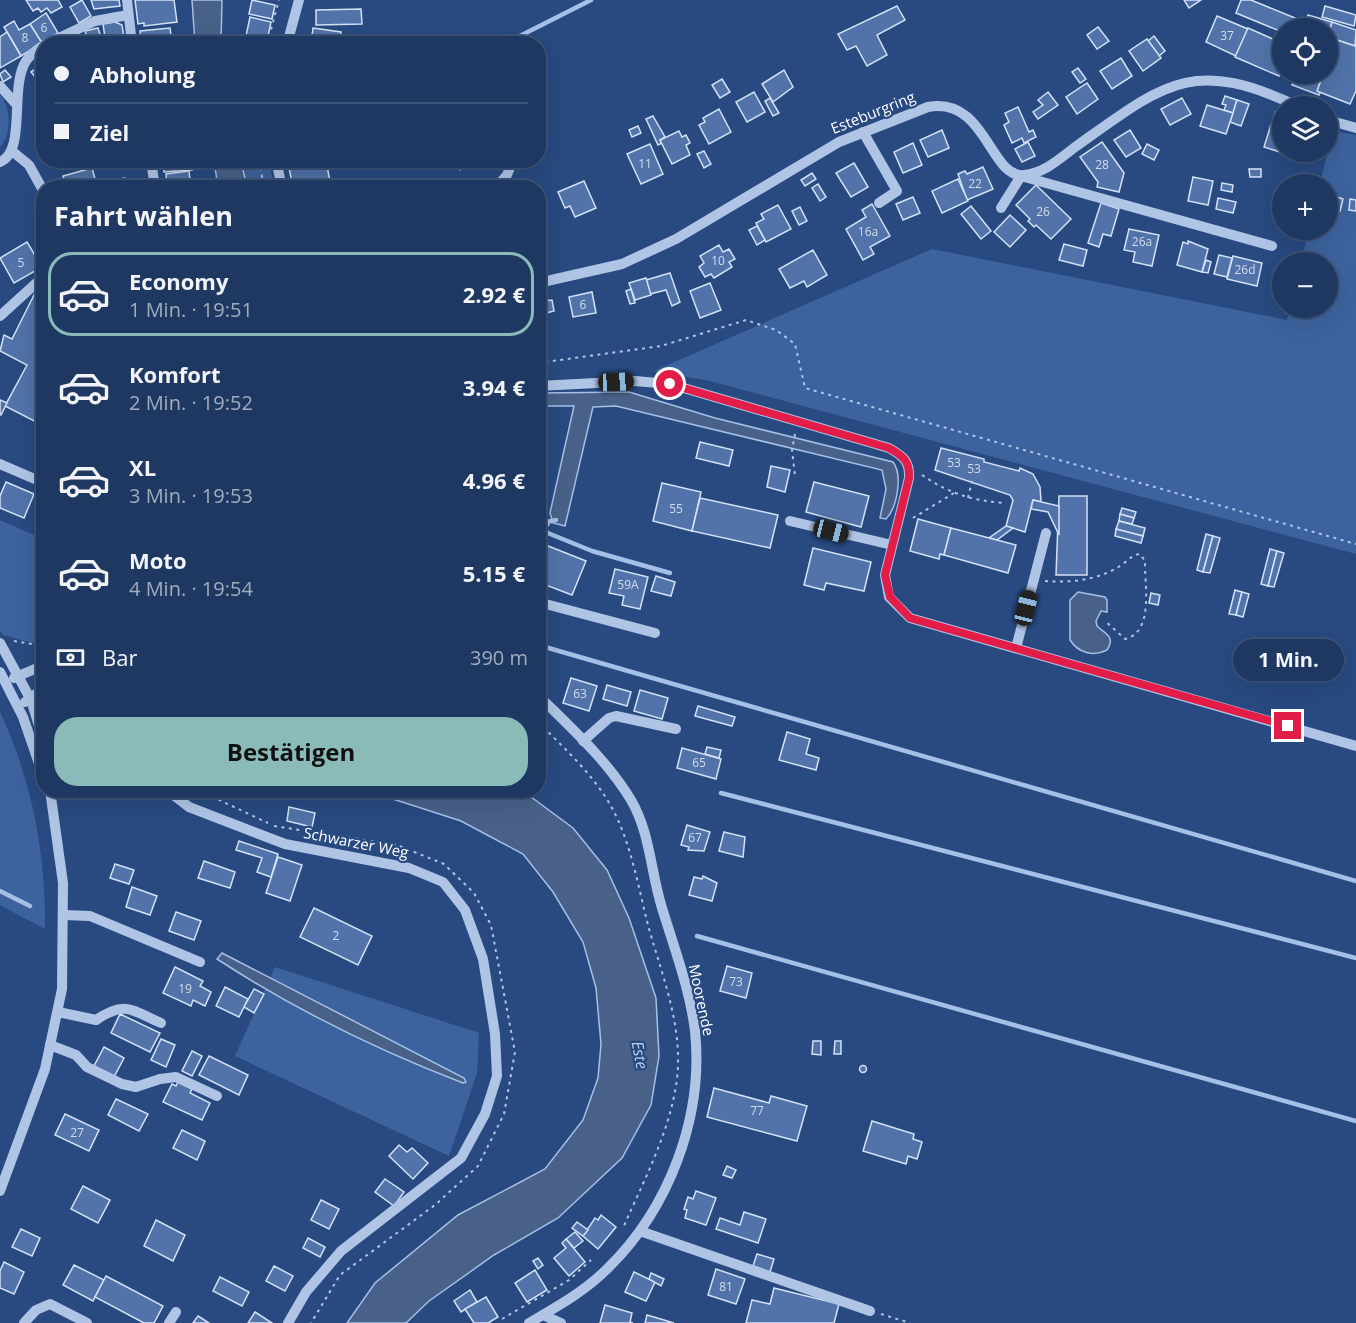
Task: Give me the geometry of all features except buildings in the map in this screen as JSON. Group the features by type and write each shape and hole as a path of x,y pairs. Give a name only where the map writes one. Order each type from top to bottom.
{"street":[{"path":"127,0 131,36"},
{"path":"289,36 299,0"},
{"path":"62,36 95,21 128,15"},
{"path":"0,162 12,151 17,88 26,61 36,52"},
{"path":"1001,208 1021,176 1043,171 1123,113 1167,88 1189,80 1211,79 1239,83 1272,96"},
{"path":"0,86 16,105"},
{"name":"Esteburgring","path":"546,281 622,264 676,239 813,156 863,132 928,107 943,104 969,118 1007,171 1021,176"},
{"path":"1338,123 1356,128"},
{"path":"863,132 897,191 879,202"},
{"path":"12,151 29,165 37,180"},
{"path":"1021,176 1272,246"},
{"path":"0,316 36,284"},
{"path":"546,386 635,381 670,384 889,448 903,456 910,467 885,575 890,597 910,618 1356,746"},
{"path":"0,464 36,480"},
{"path":"790,520 892,545"},
{"path":"1016,648 1046,533"},
{"path":"546,604 655,633"},
{"path":"0,643 31,700 36,716"},
{"path":"6,682 36,668"},
{"path":"0,672 18,705 36,756"},
{"path":"18,705 36,695"},
{"name":"Moorende","path":"529,1323 575,1296 606,1270 640,1231 657,1206 687,1130 695,1088 694,1029 641,822 618,780 546,703"},
{"path":"583,741 609,718 616,716 676,729"},
{"path":"0,1191 45,1069 58,1011 64,915 60,851 51,798"},
{"name":"Schwarzer Weg","path":"177,798 189,807 285,844 409,868 443,882 465,910 483,959 495,1034 497,1076 485,1114 461,1158 341,1251 306,1292 288,1323"},
{"path":"64,915 90,916 200,962"},
{"path":"58,1011 96,1020 111,1010 123,1007 161,1023"},
{"path":"50,1045 76,1055 87,1066 122,1084 136,1087 160,1079 176,1077 217,1096"},
{"path":"640,1231 870,1311"},
{"path":"24,1323 36,1310 50,1304 87,1323"},
{"path":"169,1323 176,1312"},
{"path":"543,1315 561,1323"}],"path":[{"path":"269,36 279,0"},
{"path":"546,362 661,346 746,320 776,330 795,344 805,388 1356,544"},
{"path":"795,434 792,450 795,476"},
{"path":"910,467 954,493 968,498 1005,503"},
{"path":"968,498 972,481"},
{"path":"898,522 918,517 954,493"},
{"path":"546,518 549,526 546,534"},
{"path":"1033,580 1086,580 1120,566 1134,554 1140,554 1145,561 1144,582 1148,591 1145,611 1137,631 1125,639 1105,621"},
{"path":"0,643 12,640 36,644"},
{"path":"546,730 589,775 612,807 625,839 651,936 670,994 676,1027 678,1059 674,1100 659,1146 623,1228"},
{"path":"215,798 274,825 397,845 444,864 474,893 491,925 515,1052 504,1114 478,1166 435,1205 340,1275 311,1323"},
{"path":"502,1319 569,1280 591,1260"},
{"path":"870,1311 910,1323"}],"shaded area":[{"path":"0,94 6,106 9,121 7,135 0,147"},
{"path":"1338,132 1356,135 1356,554 710,381 654,371 932,249 1272,318 1287,320 1288,318 1338,318 1338,252 1304,252 1306,240 1338,240 1338,174 1322,174 1325,162 1338,162"},
{"path":"243,168 270,168 273,180 245,180"},
{"path":"0,520 36,536 36,644 3,635 0,631"},
{"path":"0,712 21,764 35,818 43,873 45,929 0,905"},
{"path":"275,967 479,1033 477,1073 449,1156 235,1056"}],"water":[{"path":"192,0 222,0 221,36 195,36"},
{"path":"215,168 243,168 245,180 217,180"},
{"path":"629,392 715,418 893,462 898,475 896,500 886,519 880,518 886,489 882,470 616,406 593,407 565,526 553,523 550,513 574,406 546,406 546,393"},
{"path":"1078,592 1105,597 1107,600 1107,612 1101,611 1096,621 1097,626 1110,638 1107,650 1097,653 1082,651 1070,640 1070,600"},
{"name":"Este","path":"390,798 532,798 573,828 607,870 629,918 656,998 659,1056 651,1105 622,1158 558,1218 494,1255 429,1301 406,1323 347,1323 375,1283 458,1215 545,1169 583,1120 598,1078 601,1044 596,988 583,942 553,892 523,854 461,821"},
{"path":"222,953 464,1078 466,1082 463,1083 399,1057 306,1012 217,959"}],"waterway":[{"path":"520,36 591,0"},
{"path":"546,522 556,520"},
{"path":"546,532 592,551 670,573"},
{"path":"546,647 1356,881"},
{"path":"721,793 1356,958"},
{"path":"0,891 30,906"},
{"path":"697,936 1356,1121"}],"route":[{"path":"670,384 889,448 903,456 910,467 909,478 885,575 890,597 910,618 1288,726"}]}
